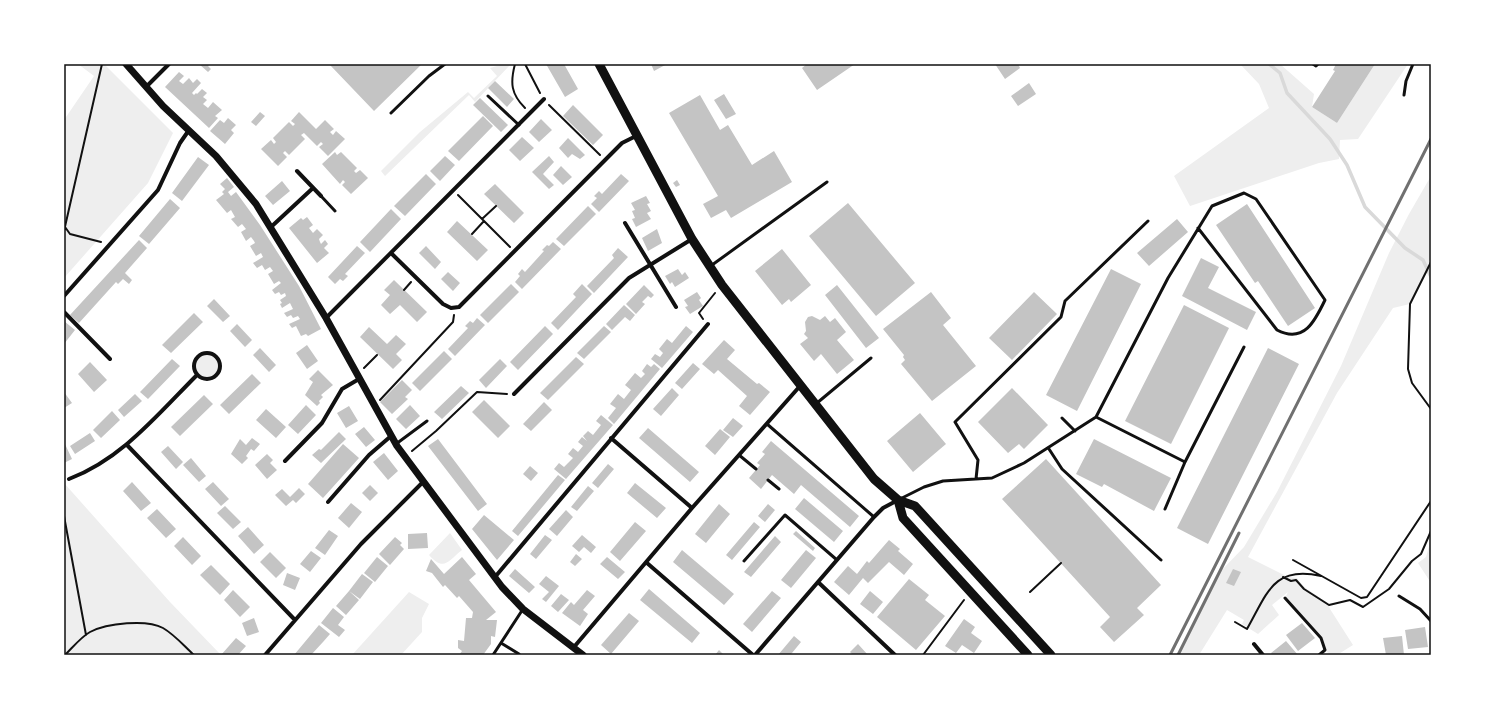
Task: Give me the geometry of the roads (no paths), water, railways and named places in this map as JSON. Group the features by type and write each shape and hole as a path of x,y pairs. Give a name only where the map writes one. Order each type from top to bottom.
{"highway":[{"path":"599,64 692,239 722,285 874,479 898,500 915,506 1051,655"},
{"path":"898,500 903,518 1026,652"}],"street":[{"path":"126,64 163,106 190,130 232,173 271,227 326,318 374,407 396,444 495,577 509,595 523,609 583,655"},
{"path":"146,87 169,64"},
{"path":"326,318 544,99"},
{"path":"64,296 158,190 180,144 190,130"},
{"path":"391,253 443,304 456,308 463,305 622,143 636,136"},
{"path":"297,171 320,196"},
{"path":"271,227 312,188"},
{"path":"625,223 676,307"},
{"path":"514,394 629,278 692,239"},
{"path":"64,312 110,359"},
{"path":"495,577 708,324"},
{"path":"210,353 217,357 220,363 220,370 216,375 205,379 197,375 194,364 197,357 202,354 210,353"},
{"path":"68,479 90,471 127,445 197,375"},
{"path":"285,461 322,423 342,389 358,377"},
{"path":"574,647 647,563 692,508 800,386"},
{"path":"328,502 369,455 391,436"},
{"path":"611,438 692,508"},
{"path":"127,445 294,620"},
{"path":"265,655 371,533 423,482"},
{"path":"647,563 754,655 882,508 898,500"},
{"path":"818,582 895,655"},
{"path":"1254,644 1263,655"}],"lane":[{"path":"391,113 429,76 445,64"},
{"path":"1313,64 1316,66 1318,64"},
{"path":"1404,95 1406,81 1413,64"},
{"path":"488,96 518,125"},
{"path":"710,266 827,182"},
{"path":"898,500 924,487 943,481 992,478 1049,449 1074,431 1096,418 1168,278 1198,228 1212,206 1244,193 1256,199 1325,300 1309,328 1299,334 1286,335 1277,330 1198,228"},
{"path":"320,196 335,211"},
{"path":"976,479 978,460 955,422 1061,317 1065,301 1148,221"},
{"path":"1165,509 1185,462 1244,347"},
{"path":"816,404 871,358"},
{"path":"1062,418 1074,431"},
{"path":"1096,418 1185,462"},
{"path":"396,444 427,421"},
{"path":"767,424 874,517"},
{"path":"1049,449 1062,469 1161,560"},
{"path":"739,455 756,469"},
{"path":"768,480 779,489"},
{"path":"744,561 785,514 837,560"},
{"path":"1399,596 1420,609 1431,621"},
{"path":"1285,598 1321,638 1325,650 1319,655"},
{"path":"493,655 523,609"},
{"path":"501,643 519,654"}],"waterway":[{"path":"1269,64 1280,73 1287,93 1330,139 1347,165 1365,207 1405,248 1423,260 1431,277"}],"railway":[{"path":"1170,655 1431,139"},
{"path":"1178,655 1239,533"}]}
